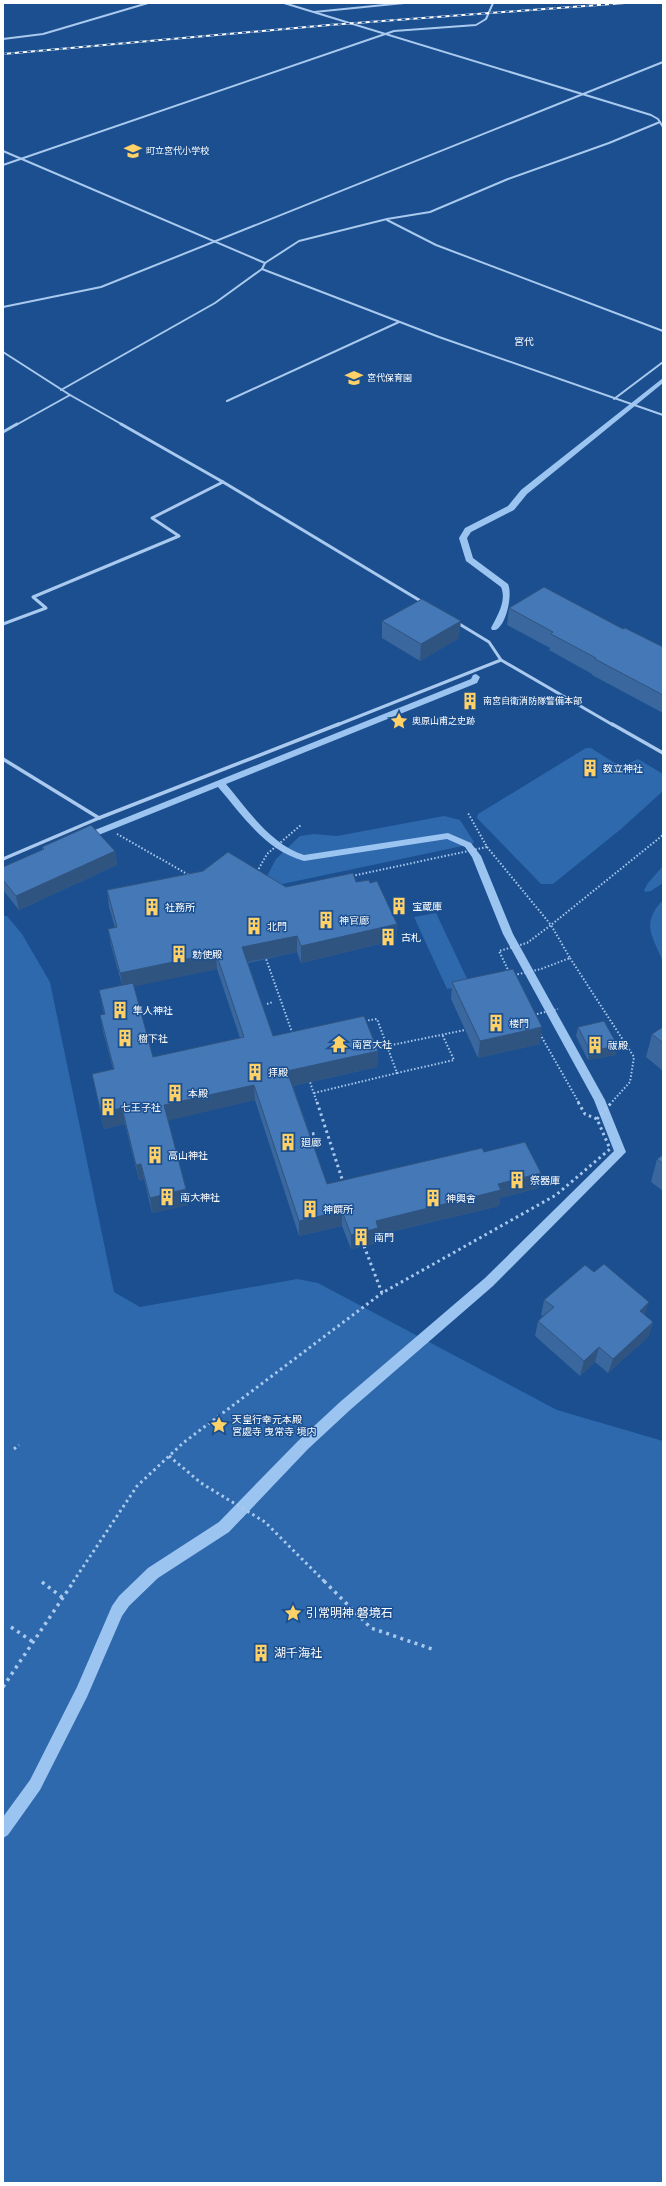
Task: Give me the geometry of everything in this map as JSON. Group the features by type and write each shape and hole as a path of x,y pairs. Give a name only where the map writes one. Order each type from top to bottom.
{"street":[{"path":"3,39 43,34 148,3"},
{"path":"284,3 651,115 659,120 663,127"},
{"path":"314,12 404,3"},
{"path":"3,165 394,31 476,26 486,19 493,3"},
{"path":"3,307 101,287 663,62"},
{"path":"62,390 215,303 262,269 265,263 299,241 387,219 430,212 508,179 609,143 663,119"},
{"path":"3,151 218,241 265,263"},
{"path":"387,219 436,245 663,331"},
{"path":"262,269 399,322 639,408 663,415"},
{"path":"227,401 399,322"},
{"path":"3,352 70,395 223,482 428,605"},
{"path":"614,399 663,362"},
{"path":"3,432 70,395"},
{"path":"3,624 46,608 34,597 179,536 152,518 223,482"},
{"path":"455,621 489,642 501,660 663,753"},
{"path":"3,859 99,818 501,660"},
{"path":"3,759 99,818"}],"path":[{"path":"468,813 487,847 551,925 570,958 634,1057 630,1082 613,1103 597,1119"},
{"path":"256,874 267,854 301,825"},
{"path":"116,833 190,875"},
{"path":"514,982 499,951 504,948 527,943 663,835"},
{"path":"345,878 487,847"},
{"path":"264,955 295,1042"},
{"path":"511,976 541,969 570,958"},
{"path":"267,1004 273,1002"},
{"path":"537,1014 558,1009"},
{"path":"362,1022 377,1019 397,1073"},
{"path":"4,1685 137,1486 183,1443 382,1293 556,1195 610,1149 597,1119 585,1114 537,1028"},
{"path":"387,1046 465,1030"},
{"path":"293,1035 300,1034"},
{"path":"314,1093 454,1060 442,1034"},
{"path":"308,1078 343,1183"},
{"path":"312,1134 318,1133"},
{"path":"364,1246 382,1293"},
{"path":"14,1449 19,1445"},
{"path":"170,1456 201,1483 265,1522 371,1628 432,1649"},
{"path":"42,1582 63,1598"},
{"path":"10,1627 33,1642"}],"shaded area":[{"path":"586,748 591,748 621,767 638,759 663,774 663,791 621,829 553,884 541,884 477,818 478,814"},
{"path":"444,816 460,820 474,842 472,844 273,886 265,880 276,859 300,836 314,834 337,836"},
{"path":"663,866 663,883 651,891 645,892 644,890 648,883"},
{"path":"663,900 663,962 653,937 650,923 656,908"},
{"path":"436,913 470,985 447,989 414,917"},
{"path":"3,916 7,916 22,934 50,982 114,1292 140,1307 297,1279 318,1283 557,1410 663,1441 663,2183 3,2183"}],"building":[{"path":"544,587 623,629 625,628 663,647 663,695 595,659 596,658 551,634 553,632 509,608"},
{"path":"422,599 461,621 421,644 382,621"},
{"path":"91,825 115,851 16,896 3,880 3,867 44,849 42,847"},
{"path":"228,852 286,887 353,873 356,882 369,880 370,883 377,881 397,924 301,946 297,936 242,947 273,1036 364,1016 378,1051 287,1071 327,1184 482,1148 484,1152 525,1142 541,1173 498,1184 501,1190 376,1221 378,1228 351,1235 342,1211 299,1221 254,1085 164,1105 186,1189 150,1198 141,1164 136,1165 122,1108 101,1113 92,1074 114,1069 100,1015 105,1014 99,990 133,983 153,1057 244,1037 216,953 120,973 108,929 117,927 107,890 203,871"},
{"name":"楼門","path":"513,969 542,1027 480,1041 452,982"},
{"path":"604,1021 618,1046 590,1051 578,1027"},
{"path":"663,1027 663,1043 652,1034"},
{"path":"663,1155 663,1164 657,1159"},
{"path":"604,1264 649,1302 640,1311 653,1322 613,1359 599,1347 584,1361 538,1321 554,1307 544,1300 585,1265 594,1272"}],"waterway":[{"path":"495,628 506,601 507,591 505,586 469,559 463,538 468,530 511,508 524,492 663,380"},
{"path":"83,838 474,681 476,677"},
{"path":"3,1830 35,1785 82,1692 117,1611 124,1601 153,1573 224,1527 303,1445 345,1406 489,1282 620,1152 599,1100 508,934 476,856 468,845 448,836 304,858 292,854 268,838 247,816 220,783"}],"railway":[{"path":"3,54 329,25 625,3"}],"place":[{"name":"町立宮代小学校","path":"133,151"},
{"name":"宮代保育園","path":"354,378"},
{"name":"南宮自衛消防隊警備本部","path":"470,701"},
{"name":"奥原山甫之史跡","path":"399,721"},
{"name":"数立神社","path":"590,768"},
{"name":"宝蔵庫","path":"399,906"},
{"name":"社務所","path":"152,907"},
{"name":"神官廊","path":"326,920"},
{"name":"北門","path":"254,926"},
{"name":"古札","path":"388,937"},
{"name":"勅使殿","path":"179,954"},
{"name":"隼人神社","path":"120,1010"},
{"name":"楼門","path":"496,1023"},
{"name":"樹下社","path":"125,1038"},
{"name":"南宮大社","path":"339,1044"},
{"name":"祓殿","path":"595,1045"},
{"name":"拝殿","path":"255,1072"},
{"name":"本殿","path":"175,1093"},
{"name":"七王子社","path":"108,1107"},
{"name":"廻廊","path":"288,1142"},
{"name":"高山神社","path":"155,1155"},
{"name":"祭器庫","path":"517,1180"},
{"name":"南大神社","path":"167,1197"},
{"name":"神輿舎","path":"433,1198"},
{"name":"神饌所","path":"310,1209"},
{"name":"南門","path":"361,1237"},
{"name":"天皇行幸元本殿 宮處寺 曳常寺 境内","path":"219,1425"},
{"name":"引常明神 磐境石","path":"293,1613"},
{"name":"湖千海社","path":"261,1653"}],"district":[{"name":"宮代","path":"524,341"}]}
